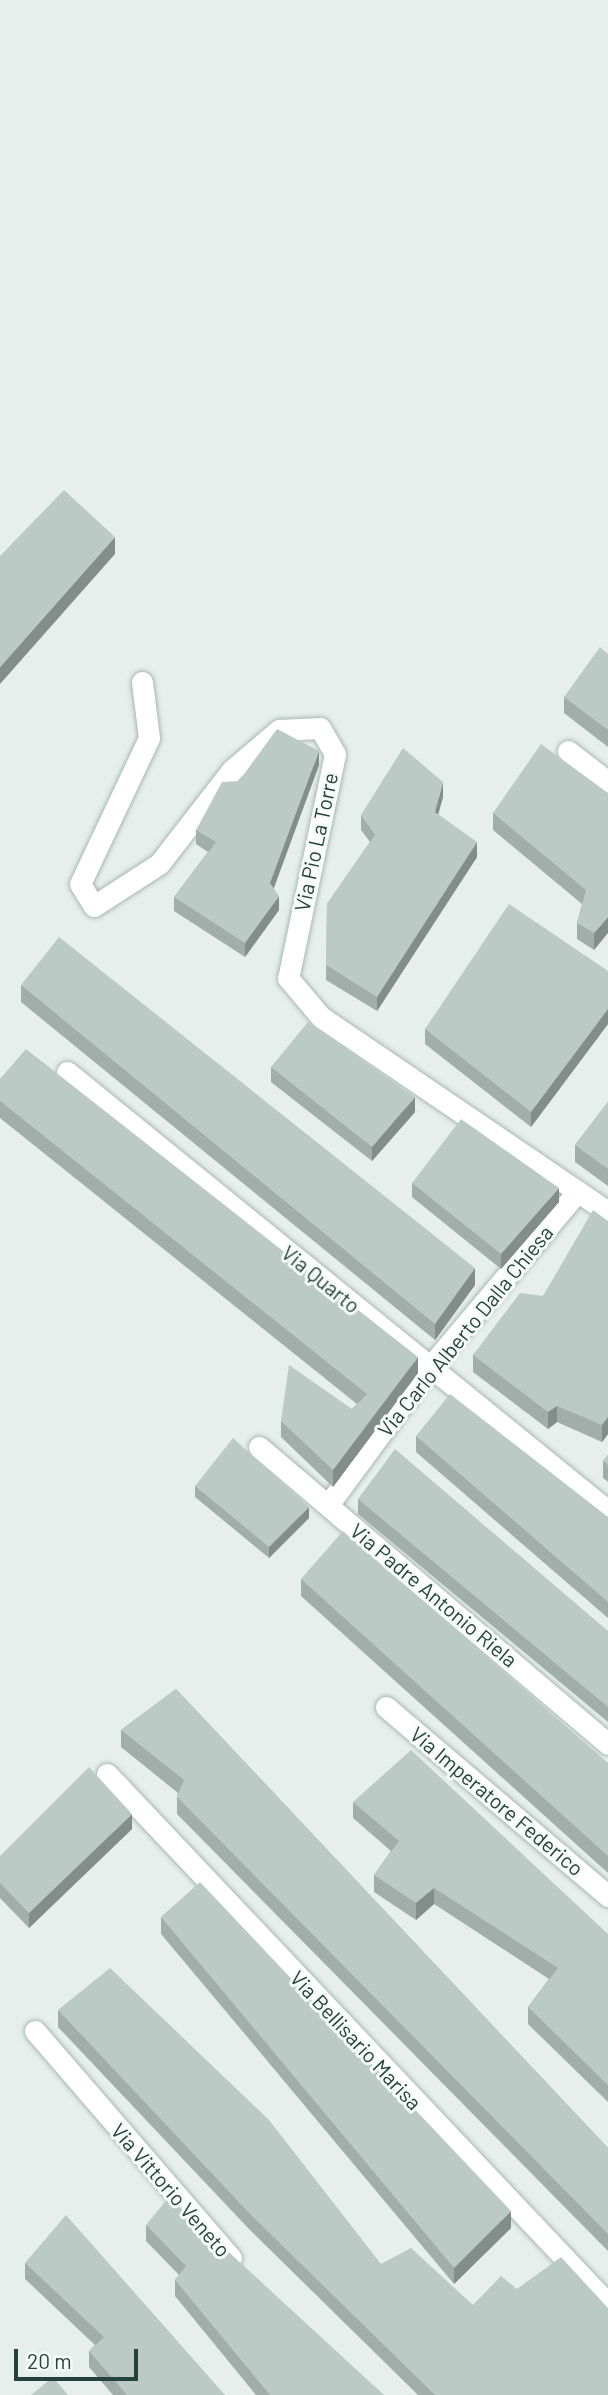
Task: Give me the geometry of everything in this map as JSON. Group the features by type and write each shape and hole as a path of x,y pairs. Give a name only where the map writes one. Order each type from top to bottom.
{"street":[{"name":"Via Pio La Torre","path":"142,682 149,738 80,884 94,906 159,864 232,770 279,730 320,729 335,754 288,978 321,1017 608,1212"},
{"path":"568,751 608,782"},
{"name":"Via Quarto","path":"67,1072 608,1511"},
{"name":"Via Carlo Alberto Dalla Chiesa","path":"328,1505 429,1368 578,1192"},
{"name":"Via Padre Antonio Riela","path":"259,1447 608,1744"},
{"name":"Via Imperatore Federico","path":"386,1707 608,1896"},
{"name":"Via Bellisario Marisa","path":"107,1774 608,2304"},
{"name":"Via Vittorio Veneto","path":"35,2031 249,2276"}],"building":[{"path":"64,490 115,537 0,667 0,556"},
{"path":"600,647 608,654 608,730 564,697"},
{"path":"277,729 319,751 270,883 279,896 245,943 174,897 216,842 196,830 222,782 239,781"},
{"path":"541,744 608,793 608,917 594,933 577,923 586,890 493,813"},
{"path":"403,748 443,782 435,812 477,842 377,997 326,965 327,904 375,835 361,815"},
{"path":"509,904 608,971 608,1009 531,1112 425,1029"},
{"path":"59,937 475,1268 435,1324 21,985"},
{"path":"308,1022 415,1097 372,1147 271,1067"},
{"path":"26,1049 418,1357 333,1470 281,1421 289,1365 352,1409 367,1394 0,1101 0,1079"},
{"path":"608,1102 608,1169 575,1145"},
{"path":"461,1119 559,1188 501,1254 412,1183"},
{"path":"593,1210 608,1221 608,1417 602,1425 557,1406 548,1412 473,1355 520,1293 543,1296"},
{"path":"450,1394 608,1517 608,1602 416,1436"},
{"path":"233,1438 309,1507 269,1547 195,1486"},
{"path":"395,1449 608,1631 608,1707 358,1499"},
{"path":"343,1531 608,1763 608,1856 301,1579"},
{"path":"176,1689 608,2148 608,2234 177,1797 184,1780 121,1730"},
{"path":"411,1750 608,1934 608,2085 528,2007 558,1968 434,1888 416,1903 374,1875 399,1841 353,1802"},
{"path":"89,1767 132,1814 29,1913 0,1883 0,1856"},
{"path":"200,1882 511,2211 454,2268 161,1917"},
{"path":"110,1968 269,2120 381,2264 411,2248 473,2305 501,2276 517,2289 561,2257 608,2308 608,2395 435,2395 250,2214 58,2010"},
{"path":"169,2197 384,2395 270,2395 175,2280 186,2266 146,2225"},
{"path":"66,2215 225,2395 127,2395 89,2351 104,2337 25,2263"},
{"path":"53,2377 68,2395 31,2395"}]}
